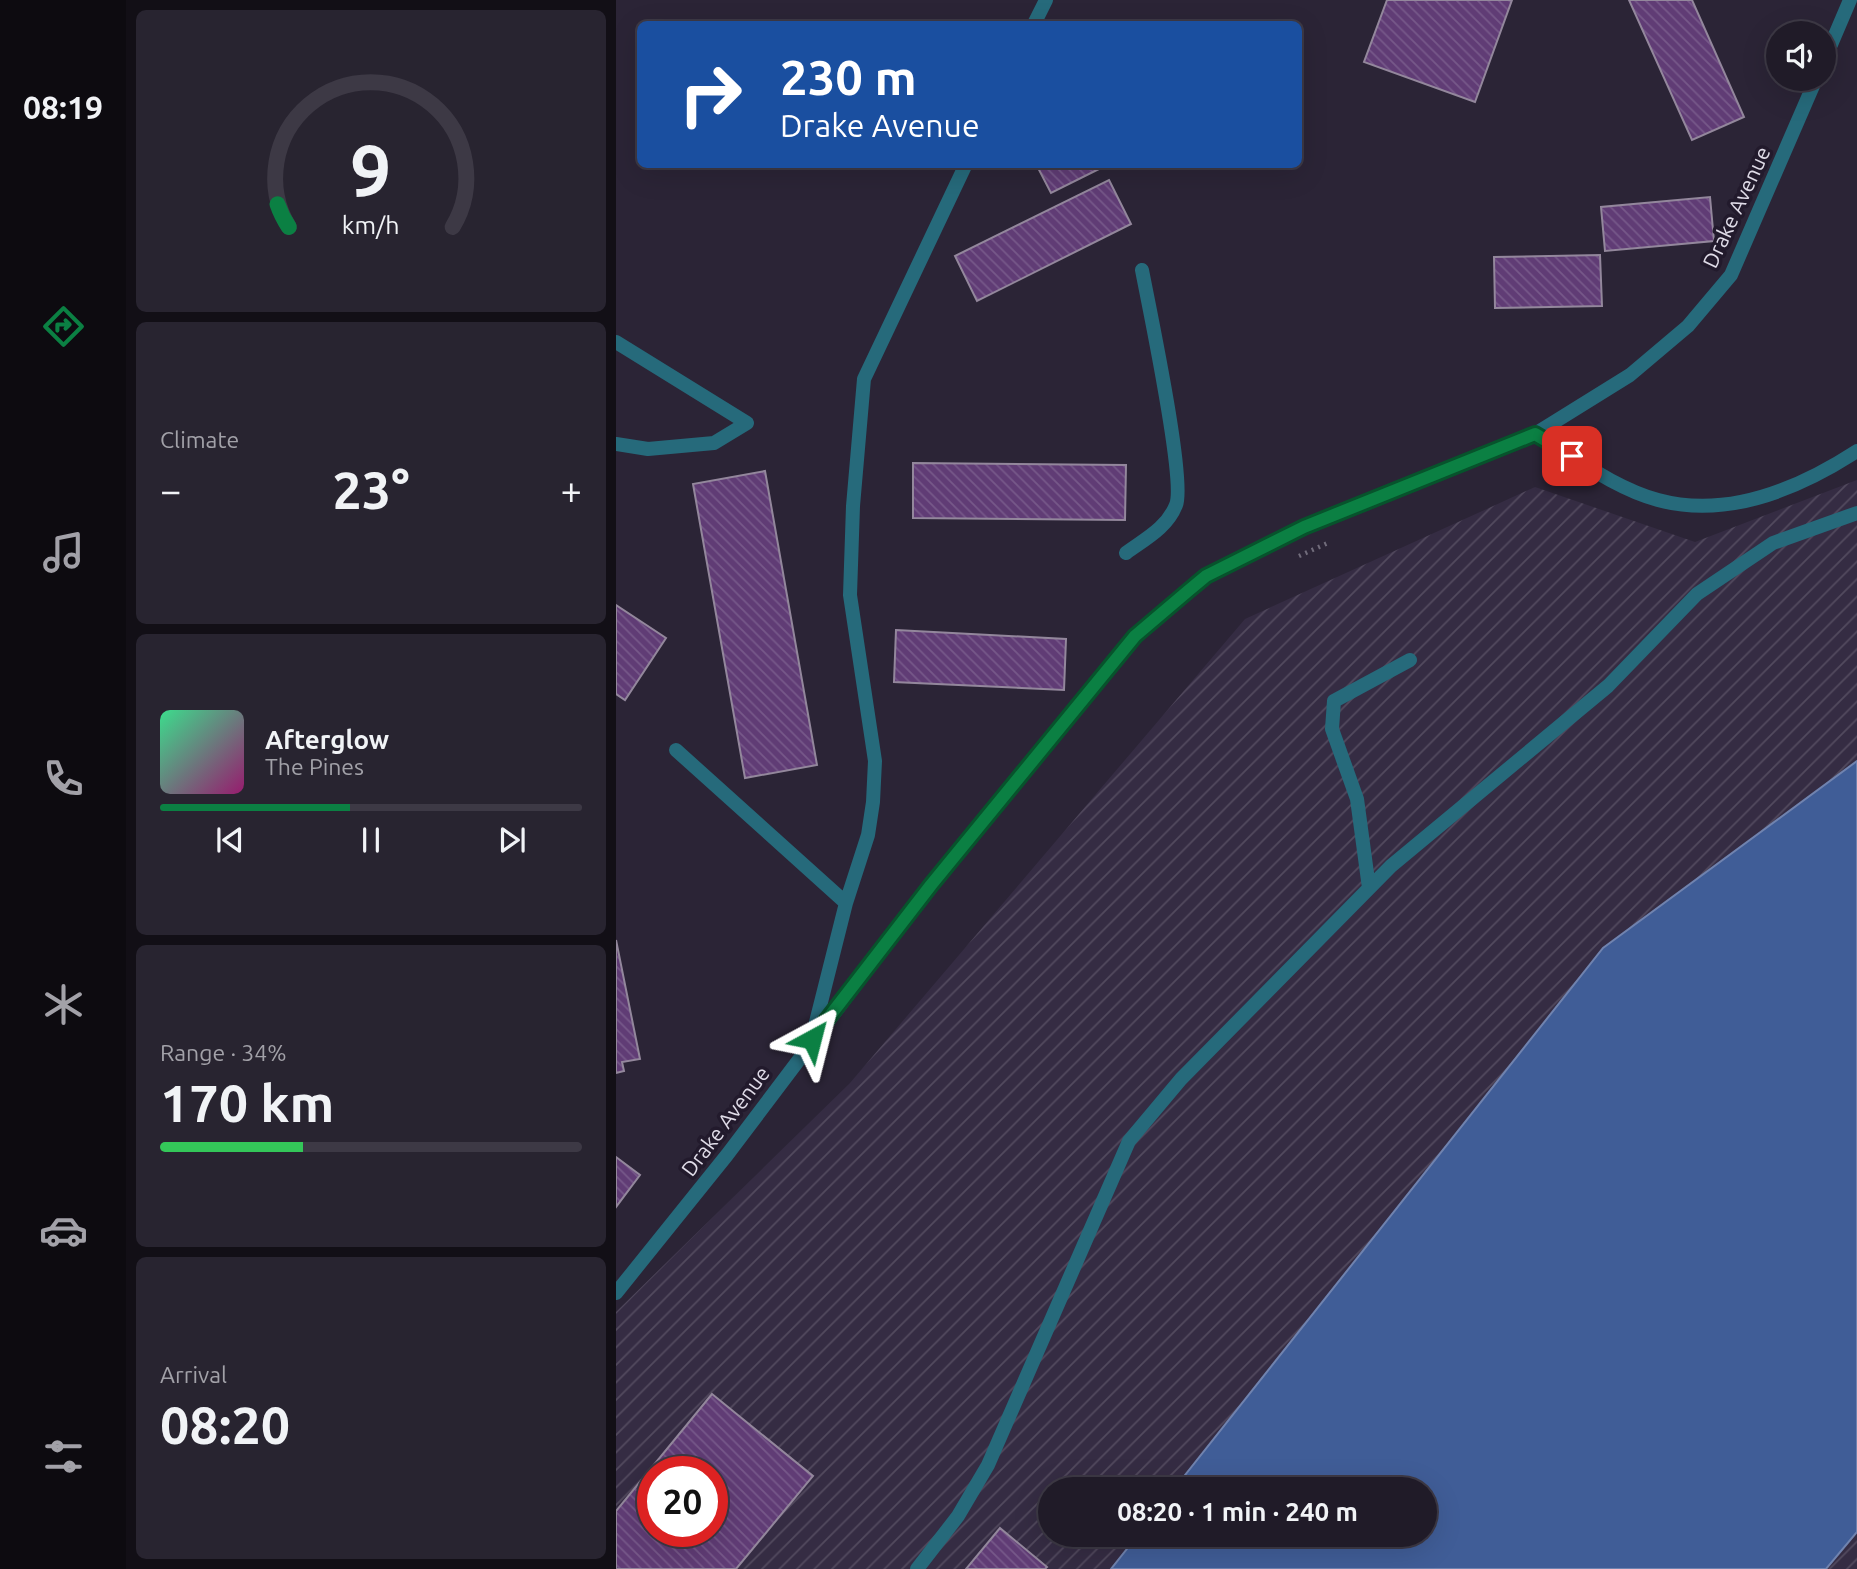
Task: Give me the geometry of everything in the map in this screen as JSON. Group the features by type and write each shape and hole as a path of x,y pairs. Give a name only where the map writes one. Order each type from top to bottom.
{"lane":[{"path":"1036,21 1046,0"},
{"path":"1836,33 1850,0"},
{"name":"Drake Avenue","path":"617,1289 727,1155 812,1039 967,841 1135,636 1206,576 1304,527 1535,434 1630,375 1688,326 1731,275 1811,91"},
{"path":"812,1039 846,903 868,835 875,761 850,595 853,506 864,379 964,168"},
{"path":"1126,553 1164,526 1177,502 1170,423 1142,270"},
{"path":"616,342 747,423 714,443 648,449 616,444"},
{"path":"1535,434 1617,483 1659,500 1707,506 1760,498 1819,476 1857,451"},
{"path":"917,1569 958,1516 988,1465 1129,1141 1181,1079 1391,866 1608,686 1697,594 1773,543 1857,513"},
{"path":"1369,888 1357,799 1332,729 1334,701 1410,660"},
{"path":"676,750 846,903"}],"path":[{"path":"1294,558 1332,541"}],"shaded area":[{"path":"1857,480 1857,761 1603,948 1184,1477 1038,1477 1038,1547 1128,1547 1111,1569 616,1569 616,1312 850,1083 1245,619 1535,487 1695,542"},
{"path":"1857,1532 1857,1569 1826,1569"}],"water":[{"path":"1857,761 1857,1532 1826,1569 1111,1569 1128,1547 1437,1547 1437,1477 1184,1477 1603,948"}],"building":[{"path":"1387,0 1512,0 1475,102 1364,62"},
{"path":"1629,0 1692,0 1744,117 1692,140"},
{"path":"1038,168 1101,168 1051,193"},
{"path":"1109,180 1131,224 977,301 955,256"},
{"path":"1710,197 1714,241 1605,251 1601,207"},
{"path":"1600,255 1602,306 1495,308 1494,257"},
{"path":"913,463 1126,465 1125,520 913,518"},
{"path":"765,471 817,765 745,778 693,484"},
{"path":"616,605 666,638 625,700 616,694"},
{"path":"896,630 1066,639 1064,690 894,682"},
{"path":"616,940 640,1059 622,1062 624,1071 616,1073"},
{"path":"616,1157 640,1175 616,1207"},
{"path":"712,1394 813,1476 736,1569 616,1569 616,1511 637,1485 637,1547 728,1547 728,1456 661,1456"},
{"path":"1000,1528 1047,1567 966,1569"}],"route":[{"path":"812,1039 931,885 1135,636 1206,576 1304,527 1535,434 1572,456"}]}
